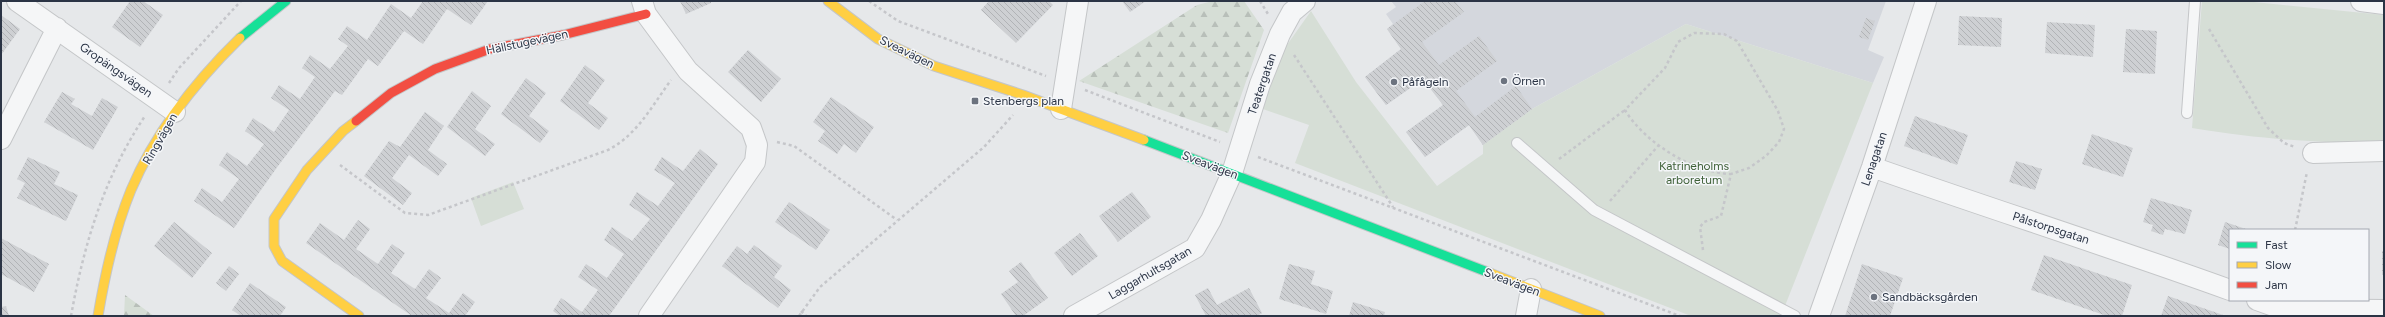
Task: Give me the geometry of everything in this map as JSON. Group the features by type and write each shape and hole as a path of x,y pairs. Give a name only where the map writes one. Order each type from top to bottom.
{"street":[{"name":"Gropängsvägen","path":"17,1 175,112"},
{"name":"Ringvägen","path":"98,316 105,275 133,185 175,112 217,61 261,18 286,1"},
{"name":"Sveavägen","path":"828,1 878,39 934,66 1023,95 1232,173 1600,316"},
{"path":"1061,109 1078,1"},
{"name":"Teatergatan","path":"1232,173 1260,84 1280,34 1292,12 1305,1"},
{"name":"Lenagatan","path":"1819,316 1872,167 1926,1"},
{"path":"2361,1 2384,4"},
{"name":"Hällstugevägen","path":"360,316 282,261 274,246 274,219 307,170 343,131 391,93 435,69 490,49 563,35 644,7 683,64 725,107 751,128 757,145"},
{"path":"1,139 56,28"},
{"path":"649,316 755,162 757,145"},
{"path":"2313,153 2384,151"},
{"name":"Pålstorpsgatan","path":"1872,167 1982,206 2132,255 2229,290"},
{"name":"Laggarhultsgatan","path":"1074,316 1195,248 1211,220 1232,173"},
{"path":"1526,316 1531,289"},
{"path":"2259,301 2282,313 2384,310"}],"lane":[{"path":"2187,113 2195,5"},
{"path":"1517,143 1589,207 1795,316"}],"path":[{"path":"869,1 898,21 1034,71 1680,316"},
{"path":"2195,5 2268,128 2284,143 2313,153 2302,188 2295,229"},
{"path":"1545,169 1625,110 1665,68 1678,42 1694,33 1724,34 1738,40 1778,111 1784,129 1779,142 1766,156 1749,168 1731,174 1718,173 1703,168 1658,146 1636,125 1625,110"},
{"path":"1280,34 1393,208"},
{"path":"323,153 405,213 428,215 608,150 622,142 633,132 683,64"},
{"path":"799,316 801,311 820,287 984,146 1011,118 1034,71"},
{"path":"757,145 779,142 794,146 897,220"},
{"path":"1611,200 1658,146"},
{"path":"1698,266 1704,249 1700,227 1704,222 1720,216 1731,174"},
{"path":"801,311 806,316"}],"shaded area":[{"name":"Örnen","path":"1391,1 1886,1 1868,50 1884,57 1873,83 1686,24 1532,109 1483,145 1469,125 1425,157 1406,132 1443,105 1423,79 1386,105 1365,77 1401,49 1387,29 1393,24 1386,14 1396,7"}],"green space":[{"path":"1213,1 1244,1 1264,30 1228,133 1079,81 1197,5"},
{"path":"2202,1 2244,1 2384,15 2384,143 2288,140 2192,128"},
{"name":"Katrineholms arboretum","path":"1311,11 1356,82 1437,186 1483,154 1483,145 1532,109 1686,24 1873,83 1781,316 1691,316 1295,163 1309,125 1263,109 1282,52"},
{"path":"513,182 524,209 481,226 471,198"},
{"path":"125,295 154,316 124,316"}],"building":[{"path":"130,1 143,1 163,15 140,47 112,27"},
{"path":"423,1 488,1 471,25 447,9 423,44 404,31 378,66 368,59 342,95 335,91 278,166 234,228 194,201 202,188 222,202 239,179 219,165 227,152 247,166 264,144 245,131 253,118 274,132 289,110 271,98 279,85 300,99 315,77 302,68 310,55 330,69 348,46 338,39 347,26 367,40 391,4 411,18"},
{"path":"680,1 711,1 711,3 686,14"},
{"path":"989,1 1049,1 1053,5 1016,43 981,10"},
{"path":"1122,1 1146,1 1130,12"},
{"name":"Påfågeln","path":"1425,1 1455,1 1464,12 1422,42 1439,65 1479,36 1497,61 1456,91 1475,117 1516,86 1532,109 1483,145 1469,125 1425,157 1406,132 1443,105 1423,79 1386,105 1365,77 1401,49 1387,29"},
{"path":"1,15 20,29 1,55"},
{"path":"1959,16 2002,18 2001,47 1958,45"},
{"path":"1866,18 1875,21 1868,40 1859,37"},
{"path":"2047,22 2095,25 2093,57 2045,53"},
{"path":"2126,29 2157,31 2155,74 2123,72"},
{"path":"748,50 781,79 761,102 728,72"},
{"path":"585,65 605,80 588,103 608,118 599,130 560,101"},
{"path":"526,78 546,93 529,116 549,131 540,143 501,114"},
{"path":"472,91 491,106 475,129 495,144 485,156 447,127"},
{"path":"62,92 75,99 71,104 92,116 102,98 118,107 93,150 44,122"},
{"path":"831,97 874,127 856,153 844,144 837,154 818,141 825,131 813,122"},
{"path":"425,112 444,126 428,150 447,164 438,176 409,155 392,178 412,193 403,205 364,176 389,141 400,147"},
{"path":"1915,116 1968,135 1957,165 1904,146"},
{"path":"2092,134 2133,148 2123,177 2082,164"},
{"path":"700,149 718,164 609,316 560,316 553,311 561,298 582,312 598,290 578,277 586,264 607,278 624,254 604,240 612,227 632,241 650,219 629,205 637,192 658,206 675,183 654,170 662,157 683,171"},
{"path":"28,157 60,172 54,184 78,195 66,221 17,198 25,183 17,179"},
{"path":"2016,161 2042,169 2035,190 2009,182"},
{"path":"1132,192 1151,217 1118,242 1099,216"},
{"path":"2151,198 2192,210 2185,234 2165,229 2163,235 2151,231 2153,225 2143,222"},
{"path":"789,202 830,230 816,250 775,222"},
{"path":"358,220 370,229 356,249 378,264 392,244 405,253 391,273 415,289 429,269 441,278 426,298 449,313 463,293 475,302 465,316 412,316 306,243 320,223 344,240"},
{"path":"174,222 212,253 192,278 154,246"},
{"path":"2225,222 2246,229 2229,229 2229,249 2218,245"},
{"path":"1080,233 1098,256 1072,276 1054,253"},
{"path":"1,238 49,264 34,292 1,274"},
{"path":"754,245 782,266 774,277 791,290 778,308 722,266 737,246 747,254"},
{"path":"2382,251 2384,251 2384,275 2382,275"},
{"path":"2044,255 2132,285 2122,316 2107,316 2031,290"},
{"path":"1021,262 1048,298 1023,316 1016,316 1001,294 1018,282 1009,271"},
{"path":"1289,264 1315,271 1311,284 1333,291 1326,314 1279,299"},
{"name":"Sandbäcksgården","path":"1862,264 1903,278 1890,316 1845,316"},
{"path":"229,266 239,274 226,291 216,283"},
{"path":"250,283 286,307 280,316 241,316 232,310"},
{"path":"1208,288 1217,305 1249,288 1262,313 1257,316 1206,316 1195,295"},
{"path":"2168,296 2226,316 2161,316"},
{"path":"1353,302 1385,312 1384,316 1349,316"},
{"path":"6,306 9,316 1,316 1,307"}],"traffic: fast":[{"path":"240,38 286,1"},
{"path":"1144,140 1490,273"}],"traffic: slow":[{"path":"828,1 878,39 934,66 1023,95 1144,140"},
{"path":"98,316 115,236 125,205 141,169 164,128 178,109 208,72 240,38"},
{"path":"356,121 343,131 307,170 274,219 274,246 282,261 359,316"},
{"path":"1490,273 1600,316"}],"traffic: jam":[{"path":"356,121 391,93 435,69 490,49 563,35 646,14"}],"place":[{"name":"Örnen","path":"1504,81"},
{"name":"Påfågeln","path":"1394,82"},
{"name":"Stenbergs plan","path":"975,101"},
{"name":"Sandbäcksgården","path":"1874,297"}]}
